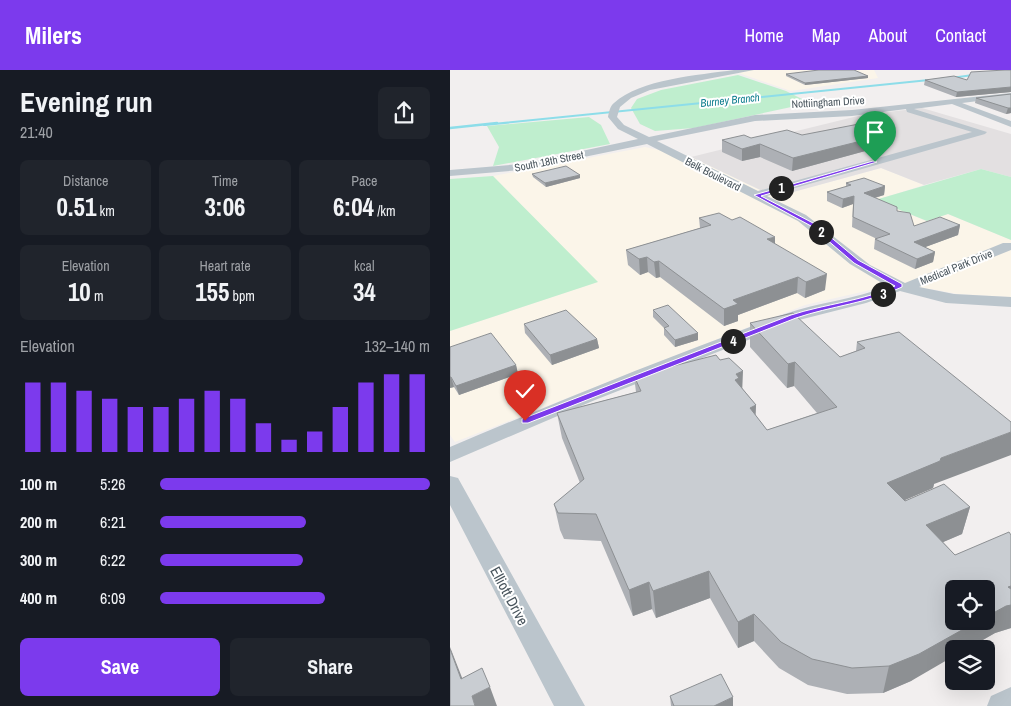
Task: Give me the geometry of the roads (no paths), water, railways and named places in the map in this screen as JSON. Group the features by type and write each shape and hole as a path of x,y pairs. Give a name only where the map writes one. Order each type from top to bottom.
{"street":[{"name":"Belk Boulevard","path":"750,70 642,90 623,98 612,113 621,127 813,225 856,262 902,287 946,298 1011,302"},
{"path":"972,91 1011,104"},
{"name":"Nottiingham Drive","path":"648,141 756,118 852,113 1011,95"},
{"path":"950,102 1011,124"},
{"path":"757,195 982,132 904,108"},
{"name":"South 18th Street","path":"450,174 514,168 648,141"},
{"name":"Medical Park Drive","path":"902,287 1008,246"},
{"path":"450,455 588,396 793,317 816,309 883,294 902,287"},
{"name":"Elliott Drive","path":"450,484 570,706"},
{"path":"1002,706 1011,701"}],"waterway":[{"name":"Burney Branch","path":"951,78 973,75"},
{"name":"Burney Branch","path":"484,125 929,80"},
{"name":"Burney Branch","path":"450,128 497,123"}]}
